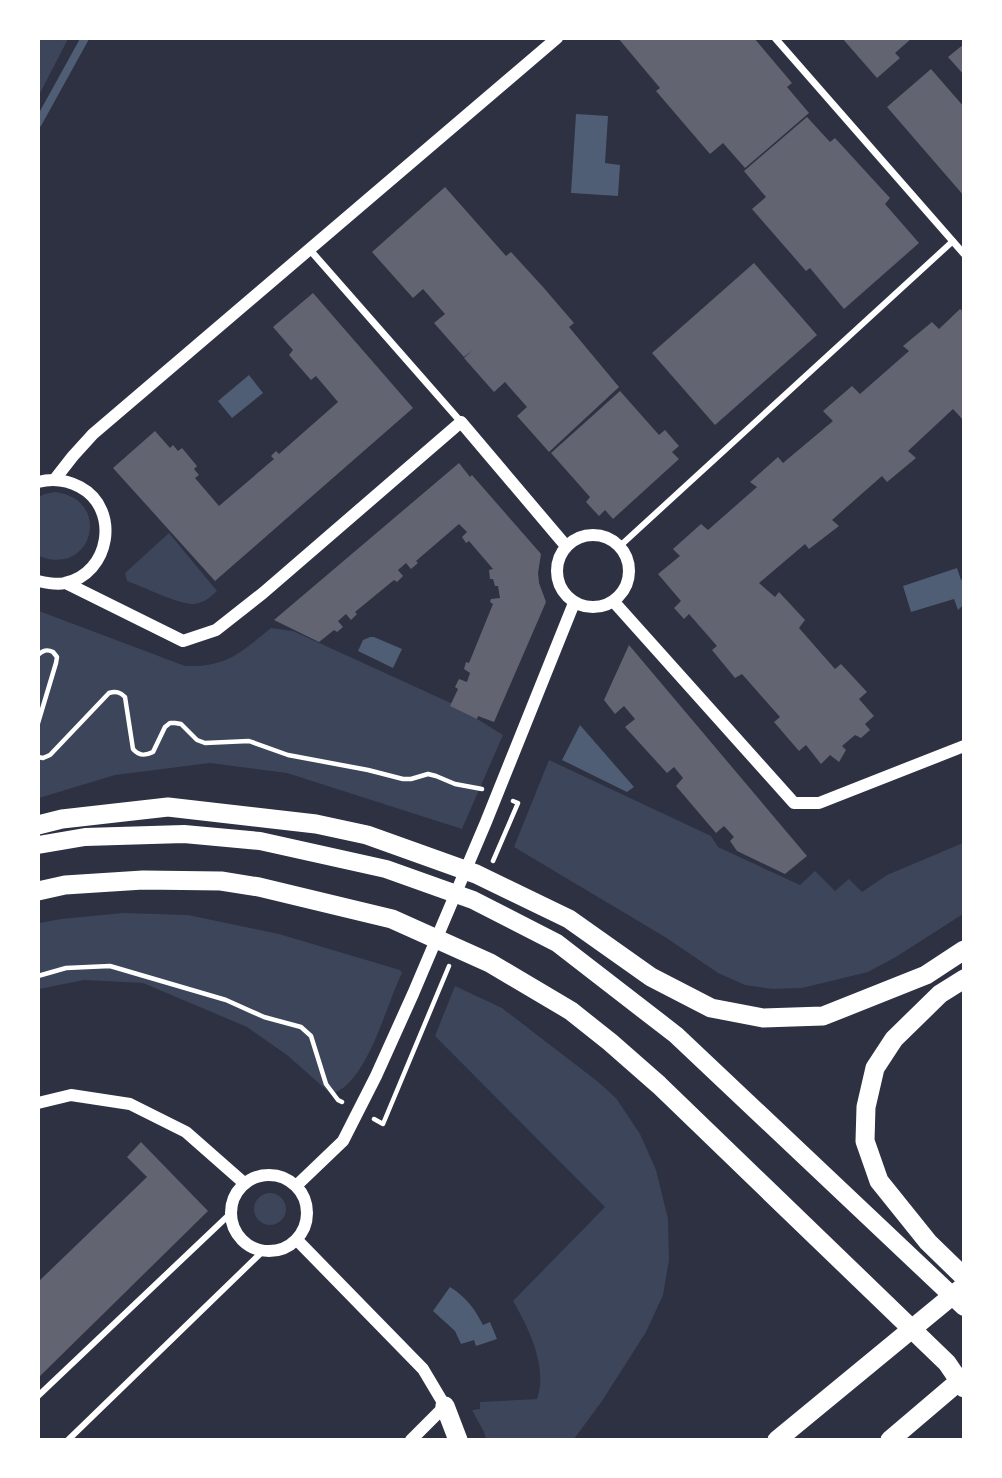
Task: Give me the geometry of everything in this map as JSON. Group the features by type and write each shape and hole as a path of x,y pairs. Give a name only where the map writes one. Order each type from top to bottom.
{"highway":[{"path":"38,824 168,807 316,824 367,835 476,874 569,919 651,977 711,1008 763,1018 823,1016 926,975 964,950"},
{"path":"38,891 65,885 143,880 220,881 259,887 392,919 490,963 571,1011 659,1085 947,1363 964,1388"},
{"path":"964,979 940,994 894,1039 875,1068 866,1107 865,1141 879,1181 928,1242 964,1277"},
{"path":"777,1440 964,1286"},
{"path":"890,1440 964,1378"},
{"path":"445,1406 458,1440"},
{"path":"900,1440 925,1411"}],"main road":[{"path":"38,845 85,837 184,834 260,841 386,869 485,906 557,943 676,1035 964,1307"},
{"path":"947,1363 964,1378"}],"street":[{"path":"55,480 93,434 557,38"},
{"path":"775,38 964,254"},
{"path":"620,546 953,241"},
{"path":"310,250 566,546"},
{"path":"66,583 183,641 216,629 263,593 461,422"},
{"path":"38,482 72,482 87,490 98,503 105,519 107,535 103,552 94,566 81,577 66,583 50,584 38,581"},
{"path":"583,535 603,536 620,546 628,559 630,575 625,591 614,602 594,608 574,603 559,587 556,565 566,546 583,535"},
{"path":"614,602 794,803 819,803 964,746"},
{"path":"296,1186 343,1142 359,1111 413,995 574,603"},
{"path":"38,1103 72,1095 130,1104 186,1132 244,1183"},
{"path":"271,1175 284,1178 296,1186 304,1196 308,1210 306,1223 297,1240 280,1251 254,1249 243,1242 235,1232 231,1205 244,1183 258,1176 271,1175"},
{"path":"38,1396 231,1213"},
{"path":"297,1240 423,1369 445,1406 411,1440"},
{"path":"68,1440 263,1251"}],"path":[{"path":"38,655 48,650 57,657 38,723"},
{"path":"38,757 50,755 109,693 121,692 125,697 133,749 142,755 153,751 165,727 175,723 181,724 197,740 205,743 249,741 288,755 403,779 436,776 455,784 477,787 518,803 507,830"},
{"path":"38,976 66,968 110,966 226,1000 264,1017 301,1027 311,1036 326,1084 338,1100 383,1124 434,1001"}],"shaded area":[{"path":"38,39 68,39 39,95"},
{"path":"576,114 608,116 605,163 620,165 618,196 571,193"},
{"path":"249,375 263,393 232,418 218,401"},
{"path":"55,492 73,498 85,508 90,521 89,535 83,547 72,556 58,560 39,556 39,497"},
{"path":"169,533 217,591 206,600 196,604 185,603 127,581 125,573"},
{"path":"957,568 961,580 963,579 963,605 958,610 954,599 911,612 903,586"},
{"path":"39,611 185,666 212,664 232,657 271,628 293,631 453,704 503,735 462,829 287,773 210,763 115,775 39,798"},
{"path":"370,637 402,649 393,668 358,651 363,640"},
{"path":"580,725 634,787 627,792 562,760"},
{"path":"549,760 711,836 718,847 800,885 815,871 835,891 849,879 862,892 887,875 963,843 963,914 868,972 802,988 773,989 745,985 718,973 665,937 514,847"},
{"path":"123,913 188,915 279,934 400,970 402,973 365,1060 344,1088 331,1094 287,1055 247,1027 143,983 84,980 39,989 39,923"},
{"path":"455,986 502,1008 616,1098 640,1134 656,1170 668,1219 669,1260 663,1295 646,1332 574,1439 486,1439 472,1410 480,1409 480,1402 537,1399 540,1374 535,1348 513,1301 605,1207 435,1036"},
{"path":"270,1193 281,1198 286,1209 281,1220 270,1225 259,1220 254,1209 259,1198"},
{"path":"450,1287 470,1304 483,1325 490,1322 497,1339 476,1346 474,1340 461,1344 455,1331 433,1311"}],"building":[{"path":"618,38 754,38 792,83 787,87 809,113 745,168 723,143 710,154 656,91 660,88"},
{"path":"842,38 912,38 895,53 900,58 877,78"},
{"path":"964,44 964,75 948,57"},
{"path":"931,69 964,107 964,196 887,107"},
{"path":"807,117 830,142 835,138 890,198 885,204 919,243 844,309 810,268 806,271 752,209 766,197 744,171"},
{"path":"445,187 506,256 511,252 543,287 574,323 569,327 619,387 549,452 517,416 527,407 505,382 494,392 464,358 473,350 464,357 434,323 445,314 423,289 413,298 372,252"},
{"path":"754,263 817,335 715,425 652,353"},
{"path":"313,293 413,408 215,581 113,468 155,431 170,448 173,445 178,451 182,448 197,466 194,469 199,475 195,478 219,506 274,459 271,456 276,451 279,454 338,402 316,376 311,380 289,355 293,350 273,327"},
{"path":"960,309 964,312 964,421 953,409 908,451 916,458 887,482 882,476 832,520 839,526 809,549 805,544 759,583 775,597 779,592 805,620 799,628 835,669 841,664 867,692 859,699 874,716 865,724 870,730 861,738 855,735 842,746 846,750 839,762 830,755 821,764 806,745 799,751 774,722 780,717 742,674 735,678 712,650 717,646 689,614 684,619 674,608 681,601 658,574 680,556 673,549 701,524 708,530 757,487 750,482 778,457 783,463 833,421 823,411 852,386 860,394 909,351 903,346 932,322 939,329"},
{"path":"620,391 659,435 665,430 679,446 672,452 679,459 613,519 605,510 599,516 586,502 590,497 551,453"},
{"path":"459,463 541,554 539,583 546,602 494,722 478,716 477,719 450,706 458,689 455,687 459,679 467,682 470,673 464,669 466,662 469,663 493,604 491,599 500,598 498,586 490,579 489,570 493,569 469,541 466,543 462,537 467,532 459,524 416,561 418,563 411,569 406,563 398,570 403,576 397,582 394,580 355,612 357,614 351,620 346,614 338,621 343,627 337,632 334,630 319,642 274,620"},
{"path":"629,645 807,856 785,874 737,851 730,841 734,837 724,826 716,833 676,786 683,778 674,767 667,773 625,727 635,719 624,706 615,714 604,700"},
{"path":"141,1142 208,1211 38,1378 38,1282 147,1177 127,1157"}],"waterway":[{"path":"38,123 85,38"}]}
